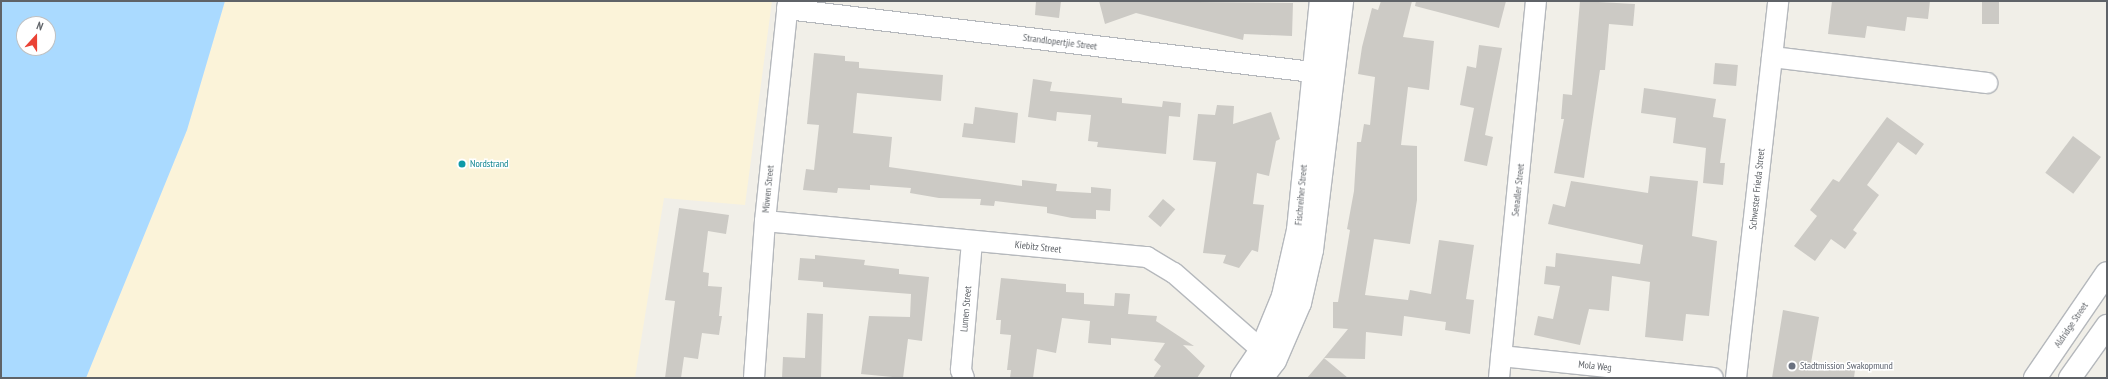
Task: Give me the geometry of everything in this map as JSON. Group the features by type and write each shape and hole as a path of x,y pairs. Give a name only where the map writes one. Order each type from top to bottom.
{"street":[{"name":"Fischreiher Street","path":"1266,363 1298,230 1312,72 1321,1"},
{"name":"Fischreiher Street","path":"1242,378 1266,363 1300,303 1312,250 1342,1"},
{"name":"Seeadler Street","path":"1499,378 1536,1"},
{"name":"Schwester Frieda Street","path":"1736,378 1778,1"},
{"name":"Strandlopertjie Street","path":"788,5 1334,75"},
{"name":"Möwen Street","path":"754,378 765,221 788,5"},
{"path":"1772,57 1987,83"},
{"name":"Kiebitz Street","path":"765,221 1148,257 1174,273 1266,363"},
{"name":"Lumen Street","path":"964,378 961,370 972,241"},
{"name":"Aldridge Street","path":"2035,378 2107,273"},
{"path":"2070,378 2107,326"},
{"name":"Mola Weg","path":"1501,356 1713,378"}],"sand":[{"name":"Nordstrand","path":"225,1 772,1 745,205 664,198 635,378 86,378 187,130"}],"water":[{"path":"1,1 225,1 187,130 86,378 1,378"}],"building":[{"path":"1036,1 1061,1 1059,18 1035,15"},
{"path":"1099,1 1293,3 1292,36 1244,34 1243,40 1136,13 1105,24"},
{"path":"1381,1 1412,1 1403,37 1434,41 1429,90 1408,87 1401,145 1417,146 1417,200 1410,244 1374,239 1365,295 1408,300 1410,290 1431,294 1439,240 1474,245 1466,299 1474,300 1470,334 1445,330 1446,322 1404,316 1402,336 1366,332 1365,359 1324,358 1348,329 1333,328 1333,302 1338,302 1350,230 1347,229 1354,191 1357,142 1361,142 1364,124 1370,125 1375,77 1358,74 1362,47 1372,8 1378,10"},
{"path":"1416,1 1506,1 1499,28 1415,6"},
{"path":"1580,1 1635,4 1633,26 1609,24 1605,70 1600,70 1584,178 1554,173 1564,119 1561,119 1563,94 1572,95"},
{"path":"1832,1 1930,1 1928,19 1907,17 1905,31 1867,26 1865,38 1828,34"},
{"path":"1982,1 1999,1 1999,24 1982,24"},
{"path":"1479,45 1502,48 1485,135 1493,137 1487,166 1464,161 1474,108 1460,105 1467,66 1476,68"},
{"path":"814,53 845,56 845,61 859,62 859,68 943,75 941,101 857,93 853,133 892,137 889,167 1022,186 1022,180 1057,184 1056,191 1091,193 1091,187 1111,189 1110,211 1096,210 1096,219 1072,218 1047,213 1047,207 995,201 994,206 980,205 981,199 939,198 910,193 911,188 870,185 870,190 838,188 837,193 803,190 806,169 814,170 819,125 807,124"},
{"path":"1715,63 1738,65 1736,86 1713,84"},
{"path":"1033,79 1052,82 1050,91 1122,98 1122,103 1162,107 1163,101 1181,103 1180,117 1169,116 1166,154 1097,147 1098,142 1088,141 1091,115 1057,112 1056,121 1028,117"},
{"path":"1644,88 1716,99 1713,117 1726,119 1720,163 1725,163 1723,185 1703,183 1706,148 1673,143 1676,118 1641,113"},
{"path":"1217,105 1234,106 1233,124 1271,112 1280,139 1276,141 1269,176 1257,173 1253,204 1264,205 1258,252 1252,250 1239,268 1223,263 1226,255 1203,253 1216,162 1193,160 1198,114 1215,115"},
{"path":"975,107 1018,113 1015,143 962,137 964,123 973,124"},
{"path":"1887,117 1924,144 1916,155 1898,142 1867,185 1879,195 1853,230 1857,233 1845,249 1831,239 1815,261 1794,246 1817,216 1810,210 1833,179 1839,182"},
{"path":"2073,136 2101,157 2073,194 2045,173"},
{"path":"1650,176 1698,181 1692,236 1717,241 1709,316 1686,314 1683,341 1645,337 1650,282 1612,276 1609,311 1589,309 1580,345 1534,335 1538,316 1553,319 1560,286 1544,284 1546,266 1555,267 1556,253 1640,264 1643,245 1548,224 1553,204 1565,207 1571,181 1648,193"},
{"path":"1163,199 1175,209 1160,227 1148,217"},
{"path":"679,208 729,215 726,234 708,231 703,272 709,273 708,286 722,287 719,316 722,316 719,335 702,333 698,359 684,357 681,378 665,378 675,301 665,300"},
{"path":"815,255 865,260 864,265 899,269 899,274 929,277 922,341 908,339 903,378 861,374 869,316 910,317 911,294 823,287 823,282 798,280 800,258 815,259"},
{"path":"1001,278 1066,284 1066,292 1084,293 1084,304 1114,306 1115,293 1130,294 1128,314 1157,316 1156,321 1194,346 1183,345 1205,366 1197,378 1153,378 1161,366 1154,360 1165,343 1111,338 1111,345 1088,343 1090,321 1062,318 1056,353 1037,349 1033,378 1010,378 1011,370 1007,370 1011,335 1000,334 1001,320 996,320"},
{"path":"1783,310 1819,317 1811,363 1855,370 1854,378 1772,378"},
{"path":"807,313 823,314 821,378 782,378 783,357 805,358"},
{"path":"1324,358 1348,378 1307,378"}],"place":[{"name":"Nordstrand","path":"462,164"},
{"name":"Stadtmission Swakopmund","path":"1792,366"}]}
